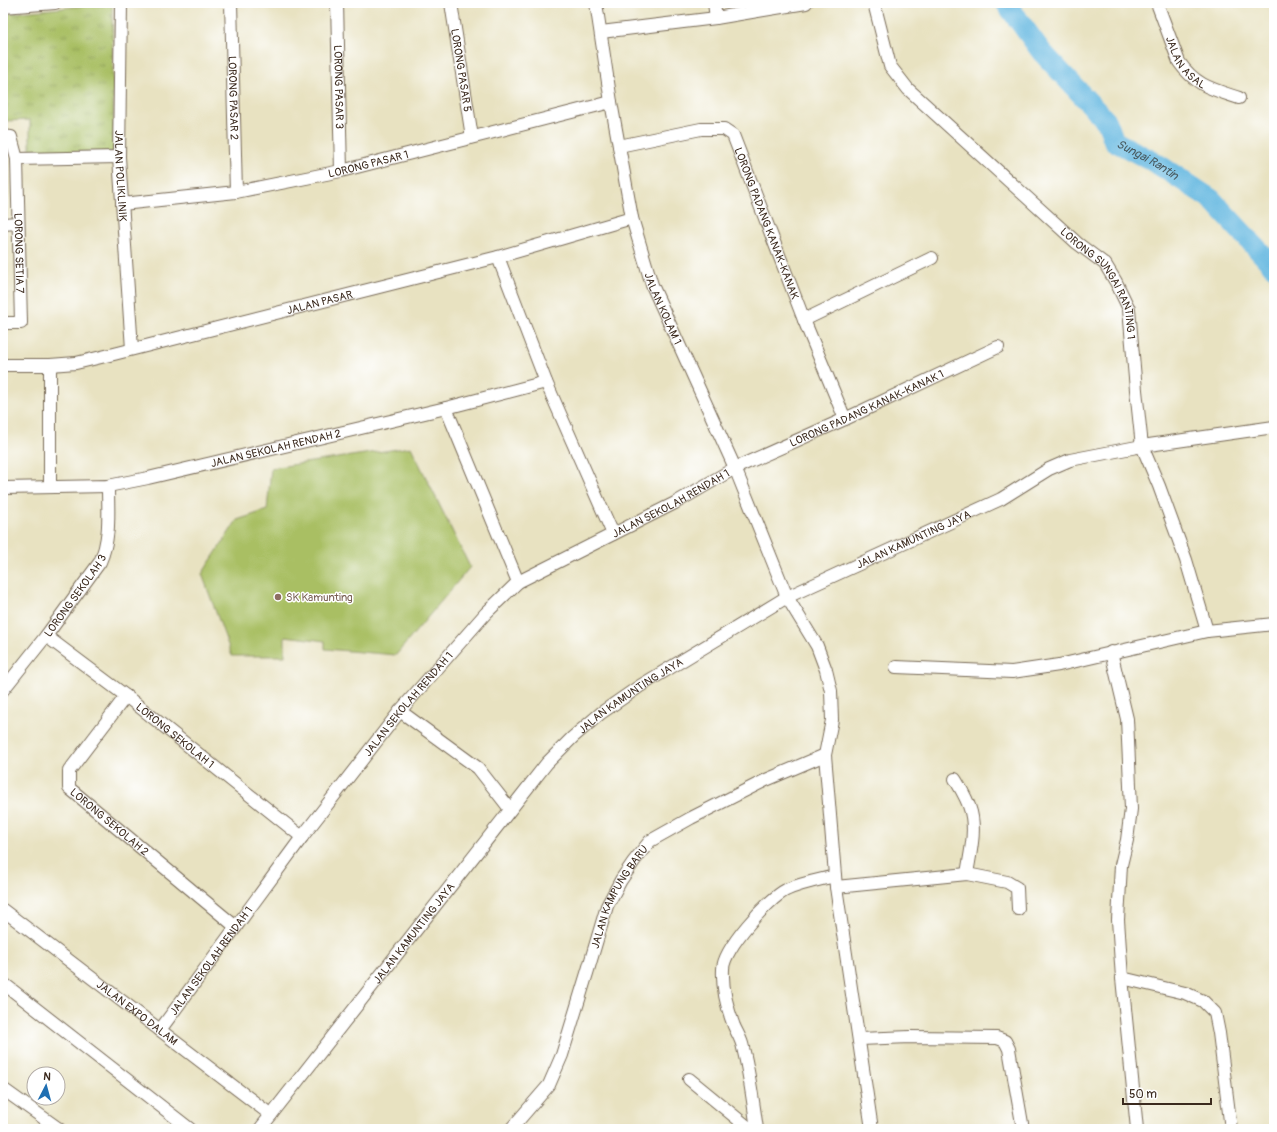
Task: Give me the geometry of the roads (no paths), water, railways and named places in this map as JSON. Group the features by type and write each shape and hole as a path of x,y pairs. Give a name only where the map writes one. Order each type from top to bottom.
{"street":[{"path":"3,7 55,3"},
{"name":"JALAN POLIKLINIK","path":"121,3 119,157 132,349"},
{"name":"LORONG PASAR 2","path":"231,3 236,192"},
{"name":"LORONG PASAR 3","path":"337,3 341,171"},
{"name":"LORONG PASAR 5","path":"451,3 472,137"},
{"name":"JALAN KOLAM 1","path":"596,3 611,102 632,218 652,285 735,468 787,597 817,646 826,670 831,691 832,720 825,755 836,882 872,1129"},
{"path":"714,3 716,18"},
{"path":"601,32 716,18 806,3"},
{"name":"LORONG SUNGAI RANTING 1","path":"874,3 890,66 908,89 1077,243 1105,264 1116,282 1129,309 1142,446 1186,560 1207,631"},
{"name":"JALAN ASAL","path":"1157,3 1179,62 1184,69 1206,87 1239,98"},
{"name":"LORONG PASAR 1","path":"122,204 236,192 341,171 611,102"},
{"name":"LORONG PADANG KANAK-KANAK","path":"620,146 701,129 724,129 733,134 804,320 845,419"},
{"name":"LORONG SETIA 7","path":"3,323 21,323 17,159 7,136"},
{"path":"17,159 119,157"},
{"name":"JALAN PASAR","path":"3,365 50,365 76,363 498,257 632,218"},
{"path":"3,224 18,223"},
{"path":"498,257 546,382 613,534"},
{"path":"804,320 932,258"},
{"name":"LORONG PADANG KANAK-KANAK 1","path":"735,468 845,419 998,347"},
{"path":"50,365 50,487"},
{"name":"JALAN SEKOLAH RENDAH 2","path":"3,488 108,486 446,408 546,382"},
{"path":"446,408 518,582"},
{"name":"JALAN KAMUNTING JAYA","path":"260,1129 547,763 573,737 601,713 640,686 787,597 1001,499 1049,469 1070,460 1142,446 1274,427"},
{"name":"JALAN SEKOLAH RENDAH 1","path":"160,1030 302,837 400,711 486,613 518,582 675,503 735,468"},
{"name":"LORONG SEKOLAH 3","path":"3,690 46,636 100,562 105,551 108,537 108,486"},
{"path":"896,667 1012,672 1059,665 1207,631 1274,624"},
{"name":"LORONG SEKOLAH 1","path":"46,636 126,696 302,837"},
{"path":"1112,652 1127,719 1131,809 1127,840 1121,866 1118,920 1122,978 1137,1129"},
{"name":"LORONG SEKOLAH 2","path":"126,696 69,771 69,788 236,927"},
{"path":"400,711 478,768 510,809"},
{"name":"JALAN KAMPUNG BARU","path":"511,1129 549,1084 562,1055 607,906 621,880 650,841 691,818 766,780 825,755"},
{"path":"955,779 967,799 972,813 973,840 967,874"},
{"path":"757,1129 743,1046 726,999 723,986 722,967 728,953 740,935 772,900 784,891 795,886 967,874 1007,882 1017,888 1018,909"},
{"name":"JALAN EXPO DALAM","path":"3,910 271,1115"},
{"path":"1122,978 1185,993 1203,1001 1215,1013 1220,1033 1231,1129"},
{"path":"3,983 190,1129"},
{"path":"860,1039 941,1037 996,1038 1005,1041 1008,1044 1023,1129"},
{"path":"689,1079 750,1129"},
{"path":"3,1089 59,1129"}],"waterway":[{"name":"Sungai Rantin","path":"1006,3 1041,51 1107,122 1114,141 1156,163 1211,199 1274,267"}],"place":[{"name":"SK Kamunting","path":"278,597"}]}
